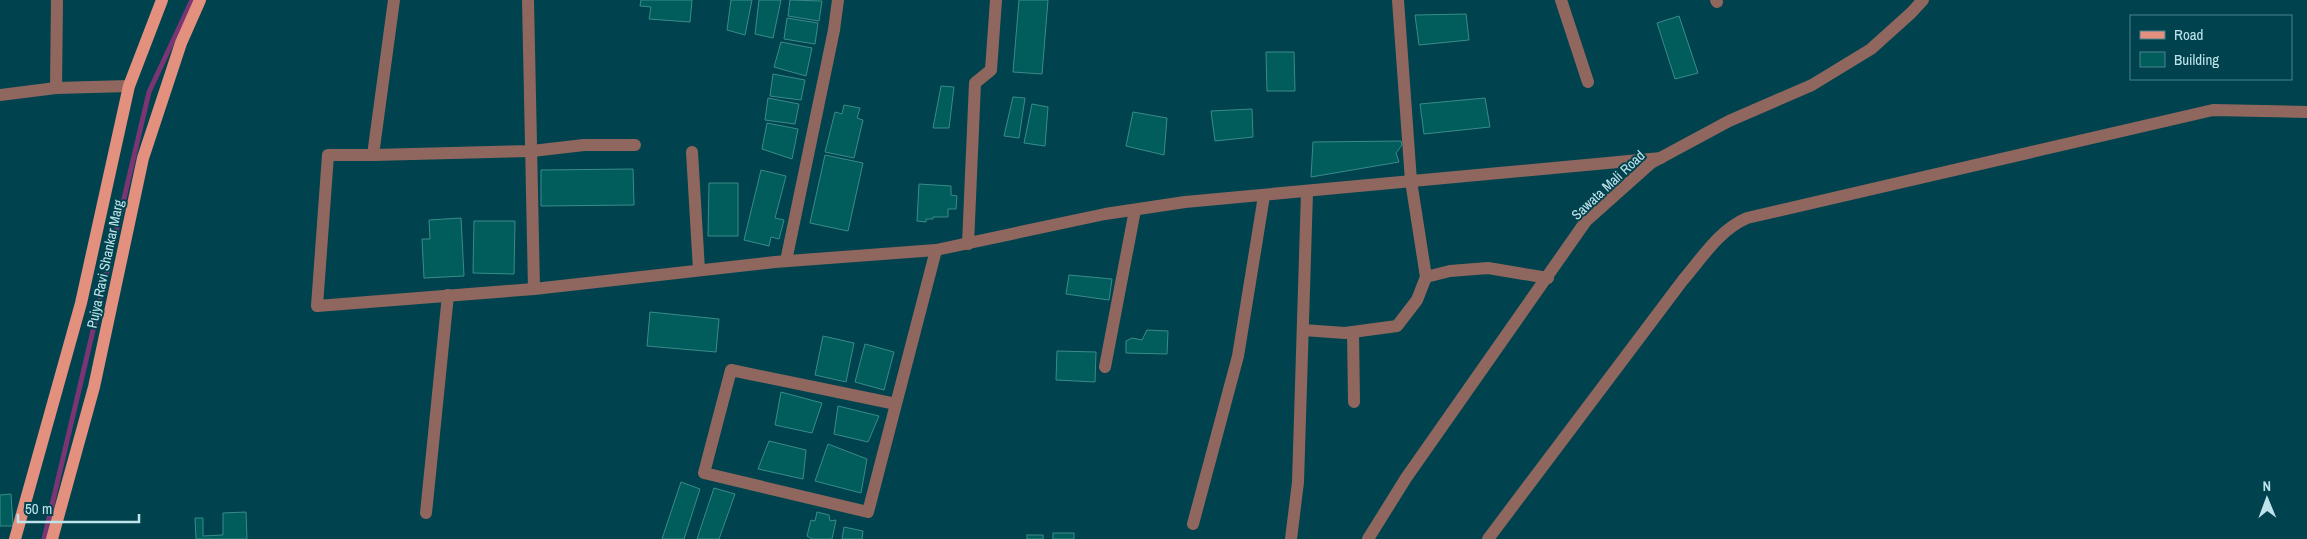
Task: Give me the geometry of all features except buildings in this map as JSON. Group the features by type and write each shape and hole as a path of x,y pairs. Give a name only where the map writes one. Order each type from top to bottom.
{"main road":[{"path":"15,539 81,303 129,86 162,0"},
{"name":"Pujya Ravi Shankar Marg","path":"52,539 94,387 143,158 181,43 200,0"}],"street":[{"path":"56,88 57,0"},
{"path":"374,155 394,0"},
{"path":"528,0 534,289"},
{"path":"786,261 834,30 838,0"},
{"path":"968,244 975,83 991,70 996,0"},
{"path":"1303,330 1344,333 1396,326 1417,300 1426,277 1411,182 1398,0"},
{"path":"1561,0 1588,82"},
{"name":"Sawata Mali Road","path":"1368,539 1406,478 1548,278 1586,221 1651,163 1728,121 1812,85 1871,49 1911,13 1922,0"},
{"path":"0,95 56,88 129,86"},
{"path":"1488,539 1683,280 1717,239 1736,223 1747,218 2213,110 2307,112"},
{"path":"635,145 584,145 532,150 328,155 317,306 534,289 786,261 936,250 1135,210 1185,202 1661,158"},
{"path":"692,152 699,270"},
{"path":"1291,539 1298,482 1307,192"},
{"path":"1193,524 1238,356 1264,196"},
{"path":"1105,367 1135,210"},
{"path":"896,404 731,370 704,473 868,512 936,250"},
{"path":"1426,277 1450,271 1488,268 1548,278"},
{"path":"426,513 448,295"},
{"path":"1353,332 1354,402"}],"waterway":[{"path":"44,539 149,92 192,0"}]}
